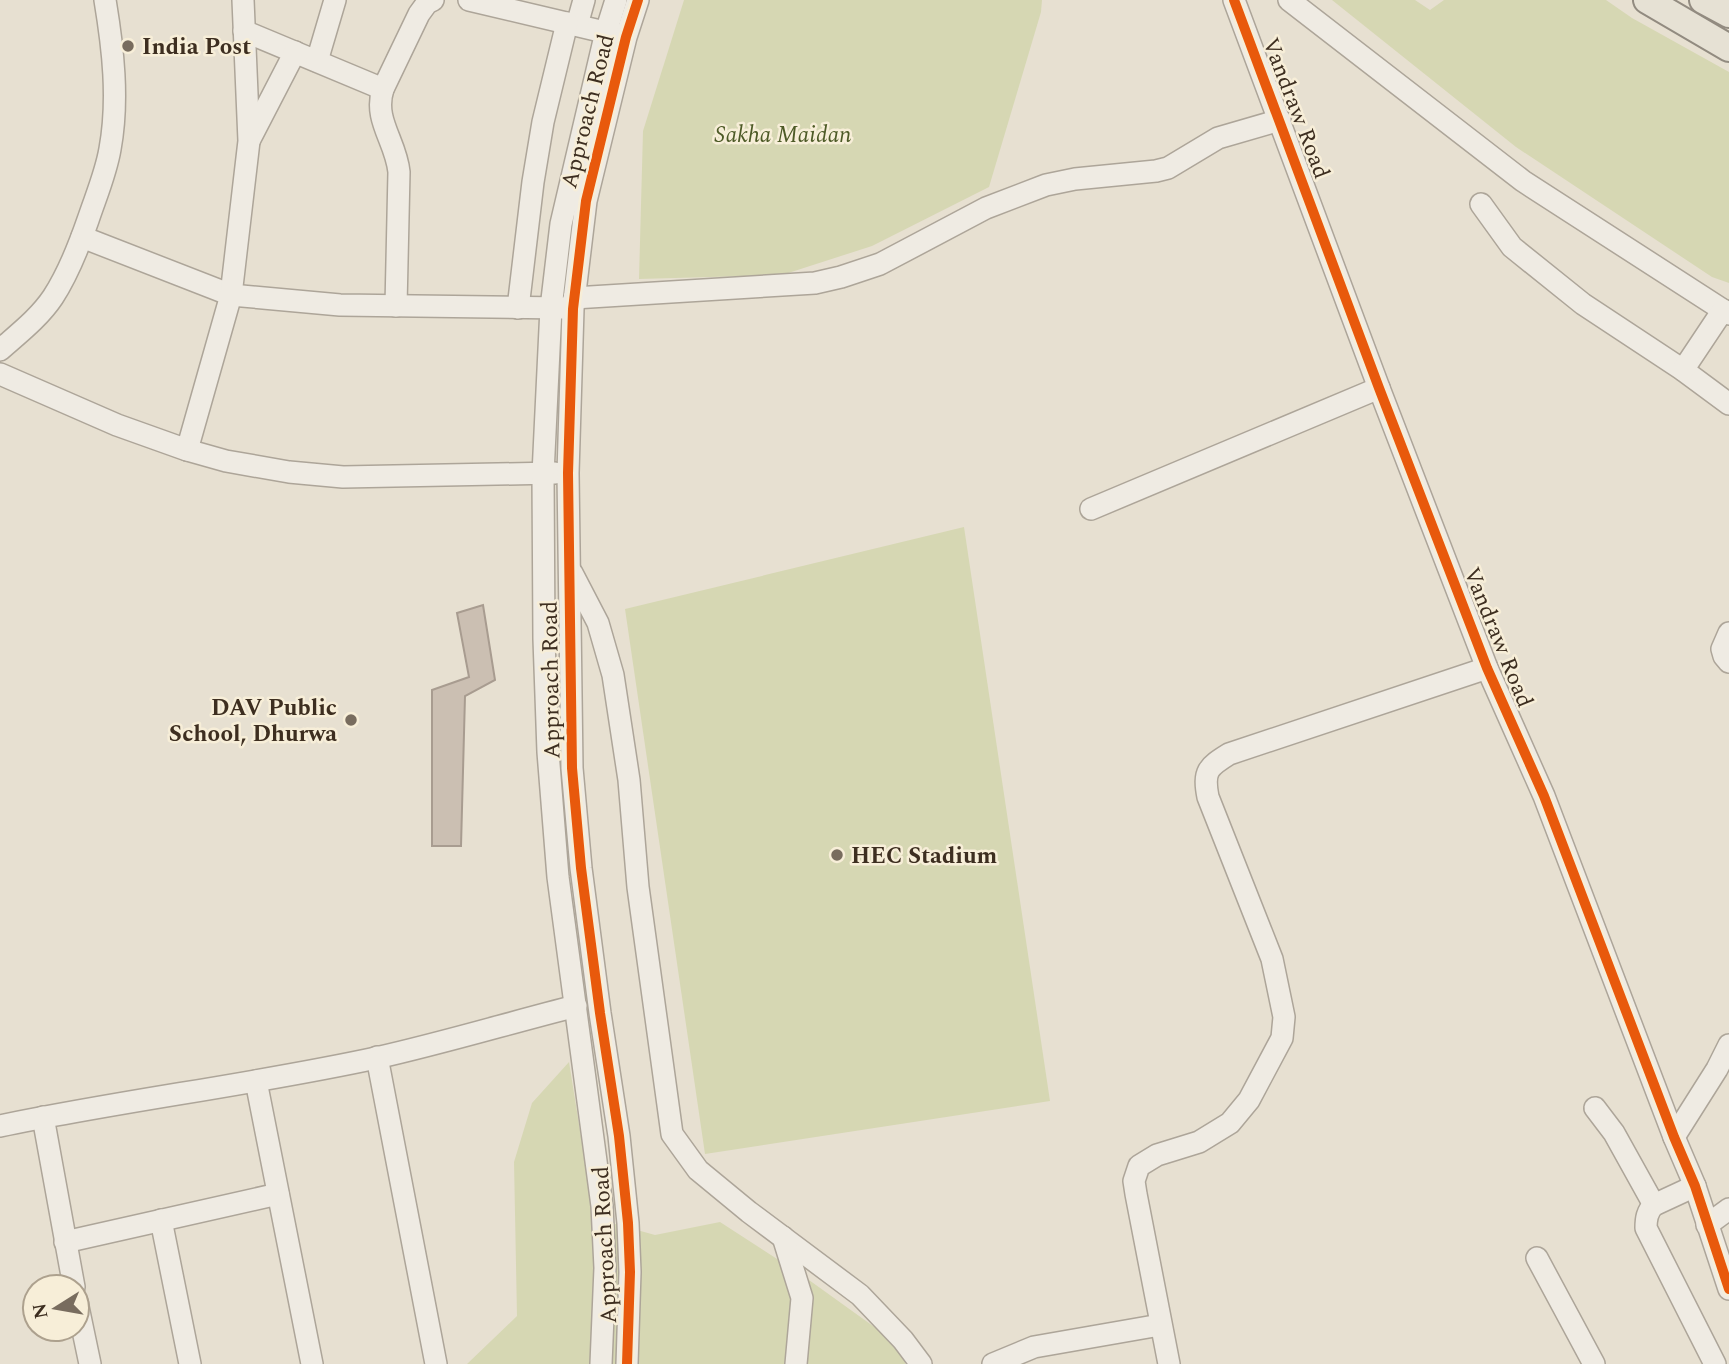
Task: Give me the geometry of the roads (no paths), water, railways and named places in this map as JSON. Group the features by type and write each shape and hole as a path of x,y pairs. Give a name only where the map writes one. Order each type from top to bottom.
{"main road":[{"path":"1647,0 1729,48"},
{"path":"1703,0 1729,15"}],"street":[{"path":"0,350 52,299 82,237 103,177 113,129 115,97 105,0"},
{"path":"187,450 231,295 249,141 243,0"},
{"path":"317,61 335,0"},
{"path":"397,306 399,172 396,154 380,110 380,100 419,14 433,0"},
{"path":"469,0 616,34"},
{"path":"517,308 542,122 572,24 584,0"},
{"name":"Approach Road","path":"616,0 616,34 586,201 574,303 568,473 572,768 581,868 619,1136 628,1223 630,1272 627,1364"},
{"name":"Approach Road","path":"601,1364 605,1268 602,1206 558,877 548,752 543,474 551,308 561,224 616,34 638,0"},
{"name":"Vandraw Road","path":"1234,0 1487,668 1544,796 1695,1186 1729,1289"},
{"path":"1289,0 1523,181 1726,312 1683,370"},
{"path":"244,31 383,89"},
{"path":"249,141 295,52"},
{"path":"82,237 231,295 340,305 551,308 574,303 815,283 880,264 986,208 1046,185 1156,171 1174,164 1218,138 1280,120"},
{"path":"1481,204 1512,247 1583,304 1729,404"},
{"path":"0,374 117,425 187,450 226,461 276,470 343,477 568,473"},
{"path":"1091,509 1379,388"},
{"path":"569,568 598,623 613,675 629,780 638,887 672,1134 698,1170 860,1295 903,1340 921,1364"},
{"path":"1729,633 1722,649 1729,662"},
{"path":"1169,1364 1136,1194 1136,1173 1139,1166 1157,1155 1199,1142 1230,1123 1249,1100 1282,1038 1284,1017 1272,959 1208,797 1206,774 1213,764 1229,754 1487,668"},
{"path":"0,1126 377,1058 576,1006"},
{"path":"1674,1137 1729,1045"},
{"path":"377,1058 436,1364"},
{"path":"256,1081 313,1364"},
{"path":"1595,1108 1614,1133 1654,1205"},
{"path":"43,1117 71,1273"},
{"path":"1695,1186 1649,1209 1646,1228 1715,1364 1729,1357"},
{"path":"65,1242 278,1194"},
{"path":"1707,1224 1729,1209"},
{"path":"161,1220 190,1364"},
{"path":"783,1237 802,1298 796,1364"},
{"path":"1537,1258 1594,1364"},
{"path":"993,1364 1034,1347 1160,1325"},
{"path":"86,1343 90,1364"}],"place":[{"name":"India Post","path":"128,46"},
{"name":"DAV Public School, Dhurwa","path":"351,720"},
{"name":"HEC Stadium","path":"837,855"}],"park label":[{"name":"Sakha Maidan","path":"783,134"}]}
